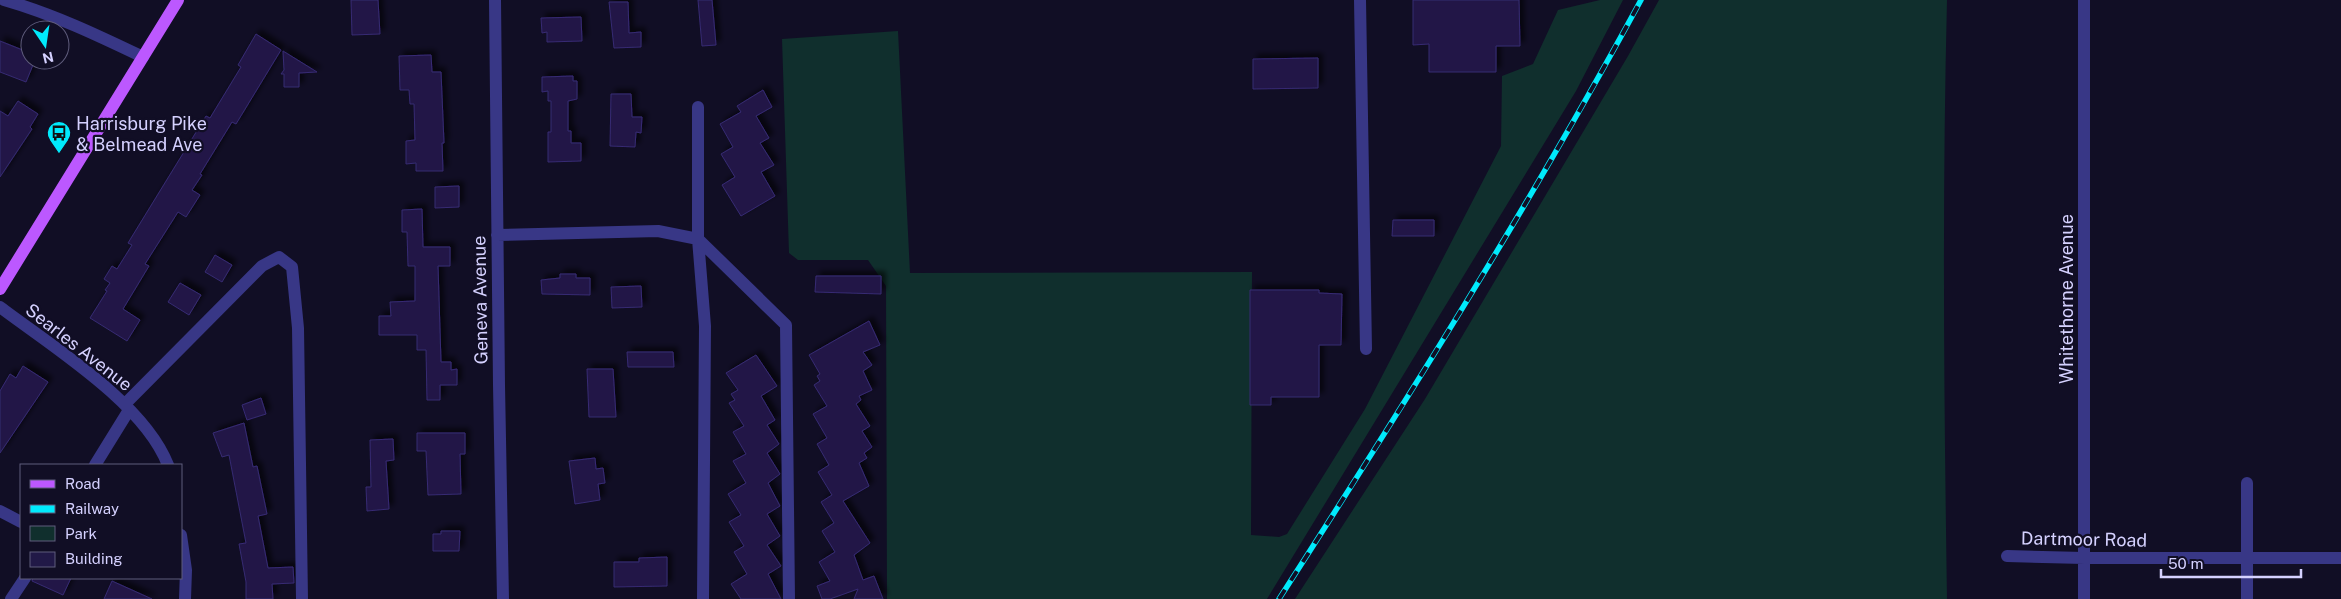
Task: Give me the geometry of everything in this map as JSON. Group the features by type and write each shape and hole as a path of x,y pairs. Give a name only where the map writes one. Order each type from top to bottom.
{"main road":[{"path":"0,289 178,0"}],"street":[{"path":"4,0 34,8 80,27 143,58"},
{"name":"Geneva Avenue","path":"495,0 497,235 504,599"},
{"path":"1360,0 1366,349"},
{"name":"Whitethorne Avenue","path":"2084,0 2084,599"},
{"path":"698,107 698,239 706,326 702,599"},
{"path":"497,235 658,231 698,239 786,325 789,599"},
{"path":"96,464 127,407 262,266 279,257 292,267 298,328 302,599"},
{"name":"Searles Avenue","path":"0,307 106,387 127,407 160,448 168,464"},
{"path":"2247,483 2248,599"},
{"path":"0,510 20,521"},
{"path":"182,542 186,570 185,599"},
{"name":"Dartmoor Road","path":"2007,556 2084,558 2341,558"},
{"path":"11,599 24,579"}],"green space":[{"path":"1600,0 1623,0 1576,91 1267,599 887,599 886,286 868,260 798,260 789,253 782,39 898,31 910,273 1252,272 1251,535 1279,537 1287,534 1365,409 1501,146 1502,76 1533,64 1558,10"},
{"path":"1659,0 1947,0 1944,300 1947,599 1295,599 1425,399 1628,56"}],"building":[{"path":"351,0 378,0 380,34 352,35"},
{"path":"698,0 712,0 716,45 702,46"},
{"path":"1413,0 1519,0 1520,46 1496,46 1496,72 1429,72 1429,44 1413,45"},
{"path":"609,2 628,2 629,33 641,32 641,47 614,48"},
{"path":"581,17 582,41 547,42 547,32 542,33 541,18"},
{"path":"256,34 281,50 236,124 232,122 200,174 202,175 192,190 200,195 186,217 178,212 145,264 149,266 123,309 140,320 127,341 90,318 110,283 104,279 112,266 117,269 132,245 128,243 206,116 210,118 241,67 238,65"},
{"path":"0,41 20,49 20,70 31,70 26,82 0,72"},
{"path":"283,51 317,72 299,73 299,87 284,87 284,74 281,74 284,70"},
{"path":"431,55 432,72 441,72 444,143 442,143 443,171 416,171 416,163 406,164 406,141 415,140 414,104 410,104 409,90 400,90 399,56"},
{"path":"1318,58 1318,88 1253,89 1253,59"},
{"path":"573,76 573,81 577,81 577,99 568,101 568,131 571,131 571,143 581,143 581,161 548,162 548,132 551,132 551,101 548,101 548,91 542,92 542,77"},
{"path":"763,90 772,107 756,116 769,138 760,143 774,165 761,172 775,196 741,216 722,185 735,177 721,154 733,147 720,124 741,112 737,106"},
{"path":"611,94 631,94 632,117 642,117 641,133 636,132 635,147 610,146"},
{"path":"18,101 38,114 30,127 32,129 0,177 0,111 8,116"},
{"path":"459,186 459,207 435,208 435,187"},
{"path":"422,209 423,247 450,247 450,266 438,266 441,362 451,362 451,370 457,369 457,385 440,385 440,400 427,400 426,350 417,350 417,335 379,335 379,316 391,316 390,302 415,301 415,266 408,266 407,232 402,232 402,210"},
{"path":"1393,220 1434,220 1434,236 1392,236"},
{"path":"215,255 232,265 222,282 205,272"},
{"path":"560,274 576,274 576,278 590,278 590,295 542,294 541,280 560,278"},
{"path":"816,276 881,276 881,294 815,292"},
{"path":"180,283 201,295 189,315 168,302"},
{"path":"641,286 642,307 612,308 611,287"},
{"path":"1250,290 1319,290 1319,293 1342,294 1341,345 1319,345 1319,397 1271,397 1271,405 1250,405"},
{"path":"869,321 880,345 863,352 872,365 863,371 872,390 859,396 861,400 856,404 870,426 862,431 872,447 864,453 867,458 859,463 869,486 843,501 870,543 854,555 863,580 874,576 883,599 854,599 858,589 830,599 822,599 817,586 830,581 819,562 835,552 822,531 834,523 821,502 832,495 818,472 829,465 817,444 827,438 813,414 827,406 814,385 820,381 817,376 820,374 809,355"},
{"path":"627,352 673,352 674,367 628,367"},
{"path":"756,355 777,386 761,396 775,420 767,425 779,444 767,453 780,474 768,483 780,506 767,514 780,536 767,545 781,566 768,574 781,599 741,599 731,584 747,574 734,552 744,546 729,522 741,515 728,494 746,483 733,461 746,454 733,432 744,426 729,403 735,400 731,394 738,390 726,373"},
{"path":"23,366 48,382 0,453 0,391 10,374 16,378"},
{"path":"587,369 613,369 616,417 589,417"},
{"path":"261,398 266,414 247,420 242,405"},
{"path":"244,423 253,467 257,466 267,514 258,516 268,568 293,567 294,583 272,584 273,599 246,599 246,582 239,544 246,543 229,455 222,457 213,433"},
{"path":"417,433 465,433 465,454 460,454 461,494 428,495 426,451 417,451"},
{"path":"393,439 394,460 386,461 389,509 367,511 366,487 371,487 370,440"},
{"path":"595,458 596,469 603,468 605,483 598,484 600,500 575,504 569,461"},
{"path":"441,531 460,531 459,551 433,551 433,534 441,534"},
{"path":"667,557 667,586 614,587 614,562 639,562 639,558"},
{"path":"33,579 71,579 63,595 32,581"},
{"path":"112,581 152,599 104,599"}],"railway":[{"path":"1279,599 1466,303 1599,77 1641,0"}],"place":[{"name":"Harrisburg Pike & Belmead Ave","path":"59,154"}]}
